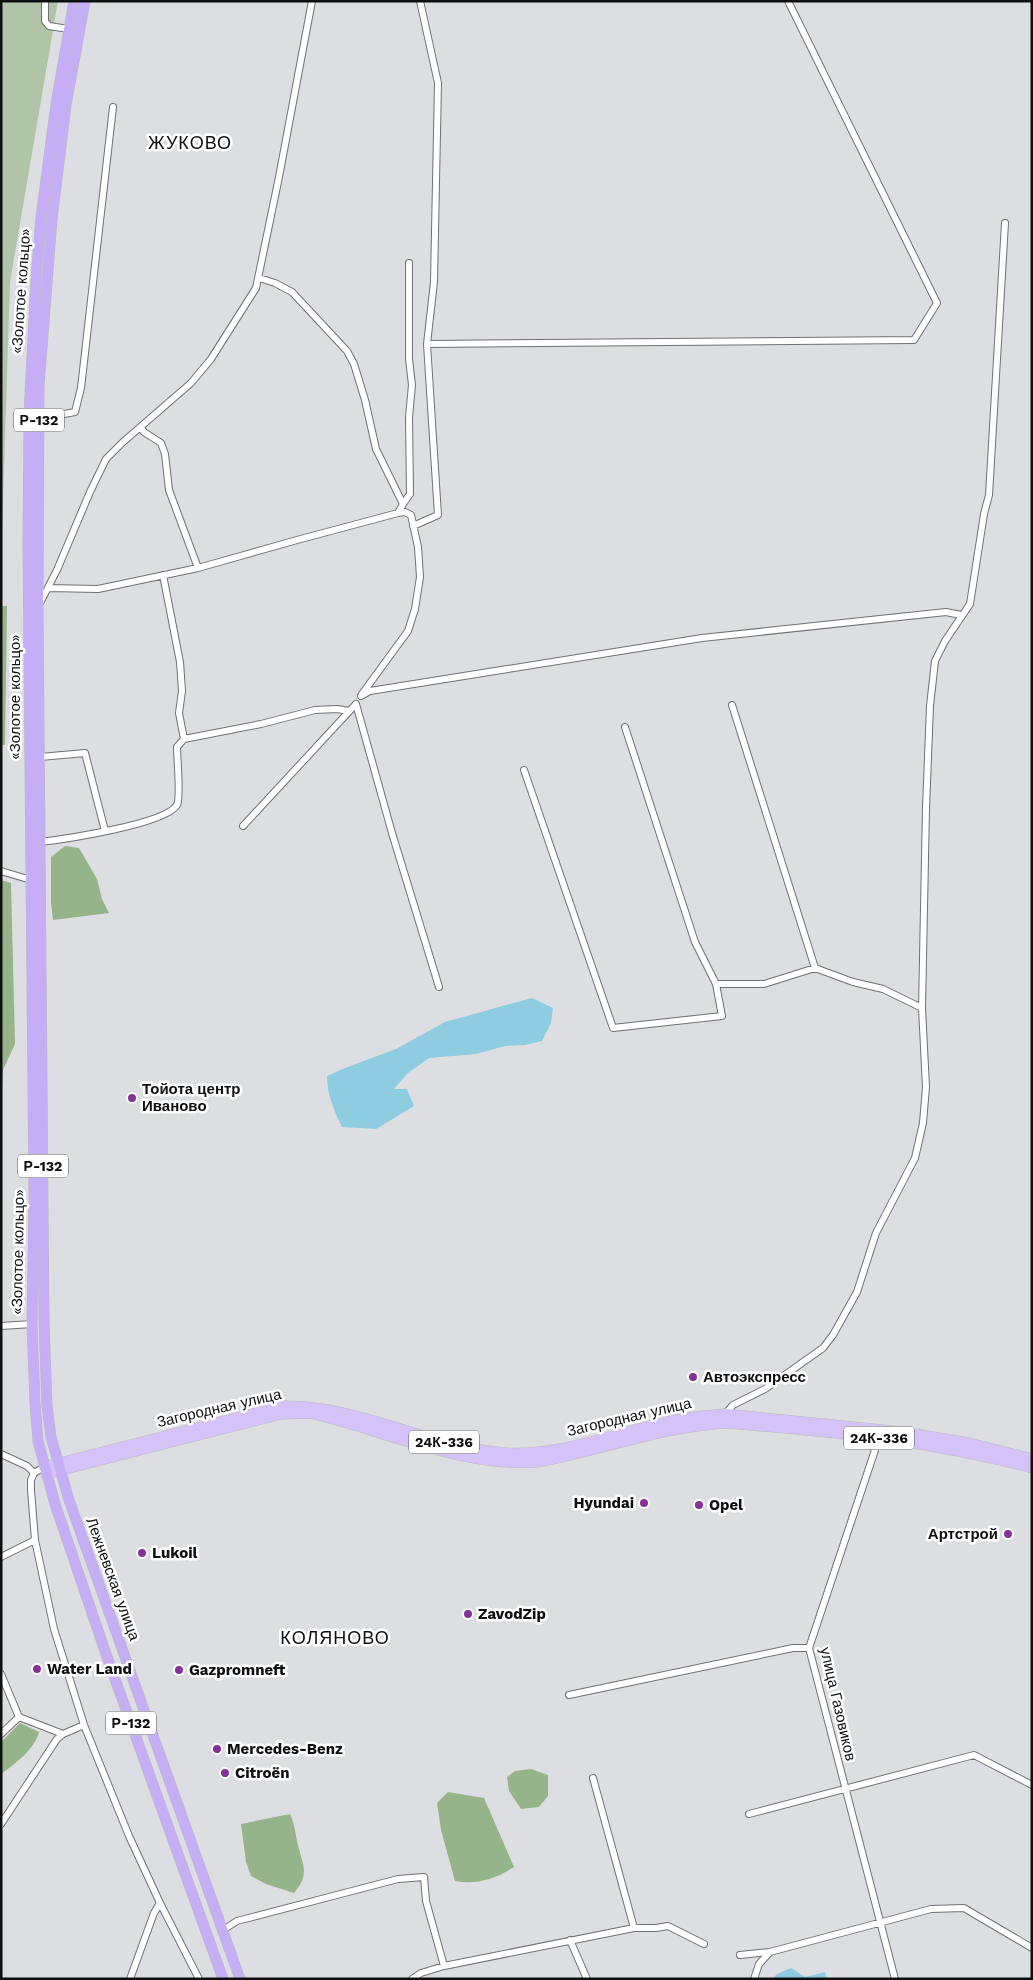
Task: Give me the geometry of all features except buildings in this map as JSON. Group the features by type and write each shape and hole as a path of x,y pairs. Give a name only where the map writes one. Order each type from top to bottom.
{"highway":[{"name":"«Золотое кольцо»","path":"32,1336 34,1187 29,414 36,279 54,123 74,1"},
{"name":"«Золотое кольцо»","path":"44,1323 38,605 39,414 46,281 52,219 66,105 84,1"},
{"name":"Лежневская улица","path":"44,1323 47,1406 51,1437 59,1467 240,1979"},
{"name":"Лежневская улица","path":"32,1336 38,1441 45,1471 106,1654 223,1979"}],"main road":[{"name":"Загородная улица","path":"45,1471 296,1412 310,1413 430,1447 500,1462 537,1462 725,1419"},
{"name":"24К-336","path":"725,1419 943,1447 1032,1468"},
{"name":"24К-336","path":"725,1419 904,1432 969,1443 1032,1458"}],"street":[{"path":"45,1 45,21 49,26 69,30"},
{"path":"29,616 48,588 106,459 191,383 211,359 256,288 312,1"},
{"path":"413,526 438,514 427,344 434,282 438,83 420,1"},
{"path":"427,344 914,340 937,303 788,1"},
{"path":"39,414 75,412 81,388 113,107"},
{"path":"725,1419 733,1405 765,1389 823,1348 846,1314 857,1292 876,1233 915,1158 923,1123 926,1088 922,1008 930,706 935,662 961,616 970,604 984,514 989,495 1005,223"},
{"path":"398,514 410,494 409,417 412,385 409,359 409,263"},
{"path":"259,278 276,283 292,292 347,351 354,364 365,400 376,449 403,504"},
{"path":"141,428 144,432 162,443 169,490 198,568"},
{"path":"48,588 98,589 198,568 405,512 411,514 418,547 420,577 419,591 408,631 356,704 243,826"},
{"path":"163,575 180,662 182,691 179,713 184,739"},
{"path":"361,696 370,691 702,638 946,612 961,616"},
{"path":"356,704 392,833 439,987"},
{"path":"732,705 815,968"},
{"path":"41,842 105,832 172,812 178,803 177,747 184,739 261,724 315,710 337,709 349,711"},
{"path":"524,770 613,1028 722,1016 716,984 695,942 625,727"},
{"path":"40,757 85,753 105,832"},
{"path":"1,871 31,880"},
{"path":"716,984 764,984 815,968 853,982 883,989 922,1008"},
{"path":"1,1326 32,1324"},
{"name":"улица Газовиков","path":"879,1438 809,1648 895,1979"},
{"path":"1,1454 27,1466 34,1473"},
{"path":"34,1473 45,1471"},
{"path":"34,1473 31,1480 35,1540 54,1629 84,1725 129,1836 160,1903 199,1979"},
{"path":"1,1557 35,1540"},
{"path":"569,1695 794,1648 809,1648"},
{"path":"1,1674 19,1718 63,1734"},
{"path":"1,1734 19,1718"},
{"path":"1,1824 57,1739 63,1734 84,1725"},
{"path":"750,1814 974,1754 1032,1785"},
{"path":"593,1778 634,1928"},
{"path":"223,1930 237,1920 398,1879 424,1877 426,1901 444,1966"},
{"path":"130,1979 154,1914 160,1903"},
{"path":"740,1955 770,1952 932,1909 964,1908 1032,1948"},
{"path":"412,1979 421,1973 444,1966 634,1928 668,1926 704,1944"},
{"path":"570,1940 587,1979"},
{"path":"754,1979 760,1964 770,1952"}],"green space":[{"path":"1,1 58,1 10,282 1,565"},
{"path":"1,606 7,606 5,745 1,745"},
{"path":"65,846 79,848 97,879 102,899 109,913 53,920 51,857"},
{"path":"1,880 11,883 15,1044 3,1070 1,1109"},
{"path":"20,1723 39,1732 37,1738 24,1756 1,1774 1,1742"},
{"path":"531,1769 548,1775 548,1796 539,1807 521,1809 509,1791 507,1777 515,1771"},
{"path":"448,1792 484,1798 514,1867 486,1880 471,1882 455,1881 441,1830 437,1803"},
{"path":"290,1814 304,1870 302,1880 294,1893 266,1884 251,1876 246,1862 241,1824"}],"water":[{"path":"532,998 553,1008 551,1023 542,1041 525,1045 505,1046 476,1054 429,1058 408,1073 394,1089 407,1089 414,1106 376,1129 342,1127 330,1096 327,1076 396,1049 445,1022"},
{"path":"791,1968 805,1977 825,1972 827,1979 772,1979 777,1974"}],"place":[{"name":"Тойота центр Иваново","path":"132,1098"},
{"name":"Автоэкспресс","path":"693,1377"},
{"name":"Hyundai","path":"644,1503"},
{"name":"Opel","path":"699,1505"},
{"name":"Артстрой","path":"1008,1534"},
{"name":"Lukoil","path":"142,1553"},
{"name":"ZavodZip","path":"468,1614"},
{"name":"Water Land","path":"37,1669"},
{"name":"Gazpromneft","path":"179,1670"},
{"name":"Mercedes-Benz","path":"217,1749"},
{"name":"Citroën","path":"225,1773"}],"district":[{"name":"ЖУКОВО","path":"190,142"},
{"name":"КОЛЯНОВО","path":"335,1637"}]}
